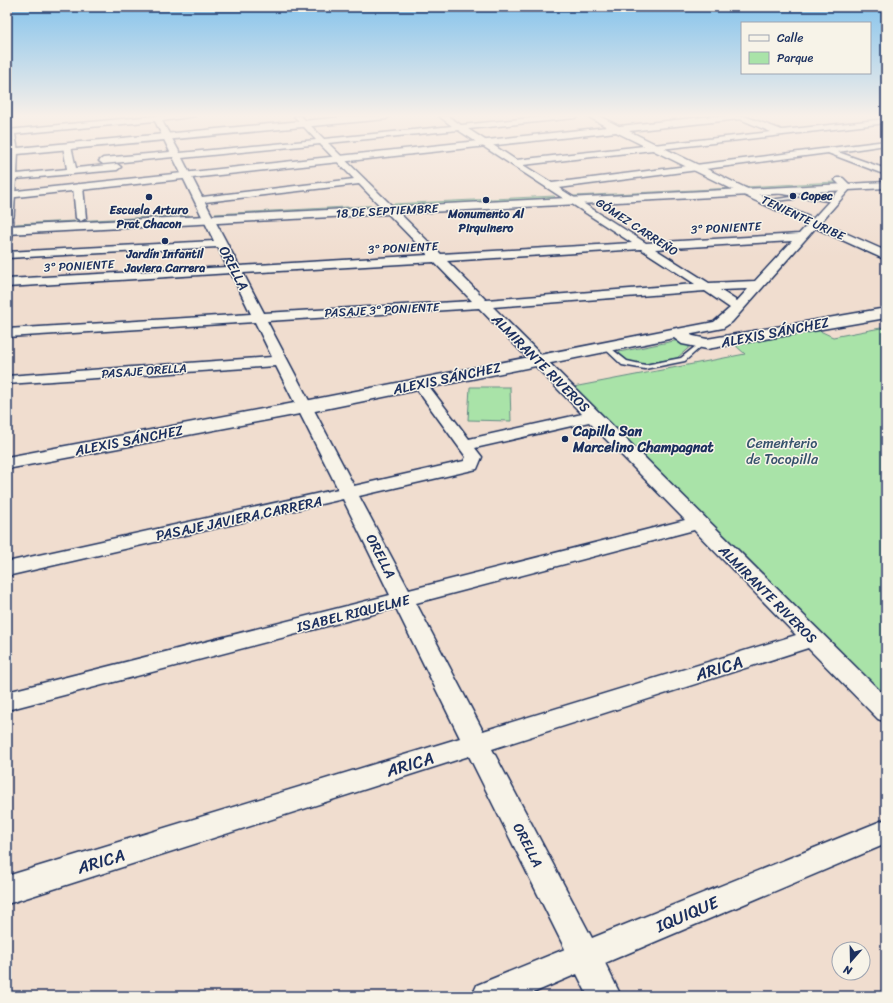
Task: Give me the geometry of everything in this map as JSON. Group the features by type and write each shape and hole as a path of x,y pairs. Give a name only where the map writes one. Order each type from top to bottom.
{"street":[{"path":"7,229 10,163"},
{"path":"71,163 72,167"},
{"path":"10,174 72,167 87,163"},
{"path":"72,167 96,169 105,163"},
{"path":"118,163 122,183"},
{"name":"ORELLA","path":"180,163 605,996"},
{"path":"8,195 305,163"},
{"name":"ALMIRANTE RIVEROS","path":"343,163 886,712"},
{"name":"GÓMEZ CARREÑO","path":"515,163 738,307"},
{"name":"TENIENTE URIBE","path":"686,163 747,192 768,196 814,224 886,256"},
{"path":"550,186 729,163"},
{"path":"862,163 886,172"},
{"path":"865,164 886,163"},
{"path":"96,169 100,185"},
{"name":"18 DE SEPTIEMBRE","path":"768,196 804,193 844,184 886,178"},
{"path":"205,211 361,181"},
{"path":"677,334 718,325 724,322 756,285 834,201 844,184"},
{"name":"18 DE SEPTIEMBRE","path":"386,207 562,194 733,186 844,184 886,185"},
{"path":"78,187 81,218"},
{"name":"18 DE SEPTIEMBRE","path":"7,229 81,218 205,211 574,201 747,192"},
{"name":"18 DE SEPTIEMBRE","path":"7,229 205,211"},
{"name":"3° PONIENTE","path":"7,283 800,237"},
{"path":"7,255 221,244"},
{"name":"PASAJE 3° PONIENTE","path":"7,333 482,304 706,287 756,285"},
{"name":"ALEXIS SÁNCHEZ","path":"7,463 305,407 538,360 677,334 688,340 701,344 715,344 815,324 886,313"},
{"name":"PASAJE ORELLA","path":"7,380 282,361"},
{"path":"420,384 465,445 593,416"},
{"name":"PASAJE JAVIERA CARRERA","path":"7,569 349,494 472,465 474,457 465,445"},
{"name":"ISABEL RIQUELME","path":"7,701 404,600 698,523"},
{"name":"ARICA","path":"7,890 813,638"},
{"name":"IQUIQUE","path":"488,996 886,831"}],"lane":[{"path":"804,193 834,201"},
{"path":"606,347 624,363 645,366 683,360 701,344"}],"green space":[{"path":"835,182 841,186 750,190 744,187"},
{"path":"733,188 740,191 578,199 573,196"},
{"path":"554,196 558,200 397,209 392,204"},
{"path":"383,205 387,209 215,217 214,214"},
{"path":"189,215 191,219 15,228 16,224"},
{"name":"Cementerio de Tocopilla","path":"886,327 886,697 568,388 745,354 735,345 820,331 833,337"},
{"path":"684,339 693,344 677,358 646,364 626,363 614,353"},
{"path":"470,387 510,387 511,421 468,420"}],"place":[{"name":"Copec","path":"793,196"},
{"name":"Escuela Arturo Prat Chacon","path":"149,197"},
{"name":"Monumento Al Pirquinero","path":"486,200"},
{"name":"Jardín Infantil Javiera Carrera","path":"165,241"},
{"name":"Capilla San Marcelino Champagnat","path":"565,439"}]}
